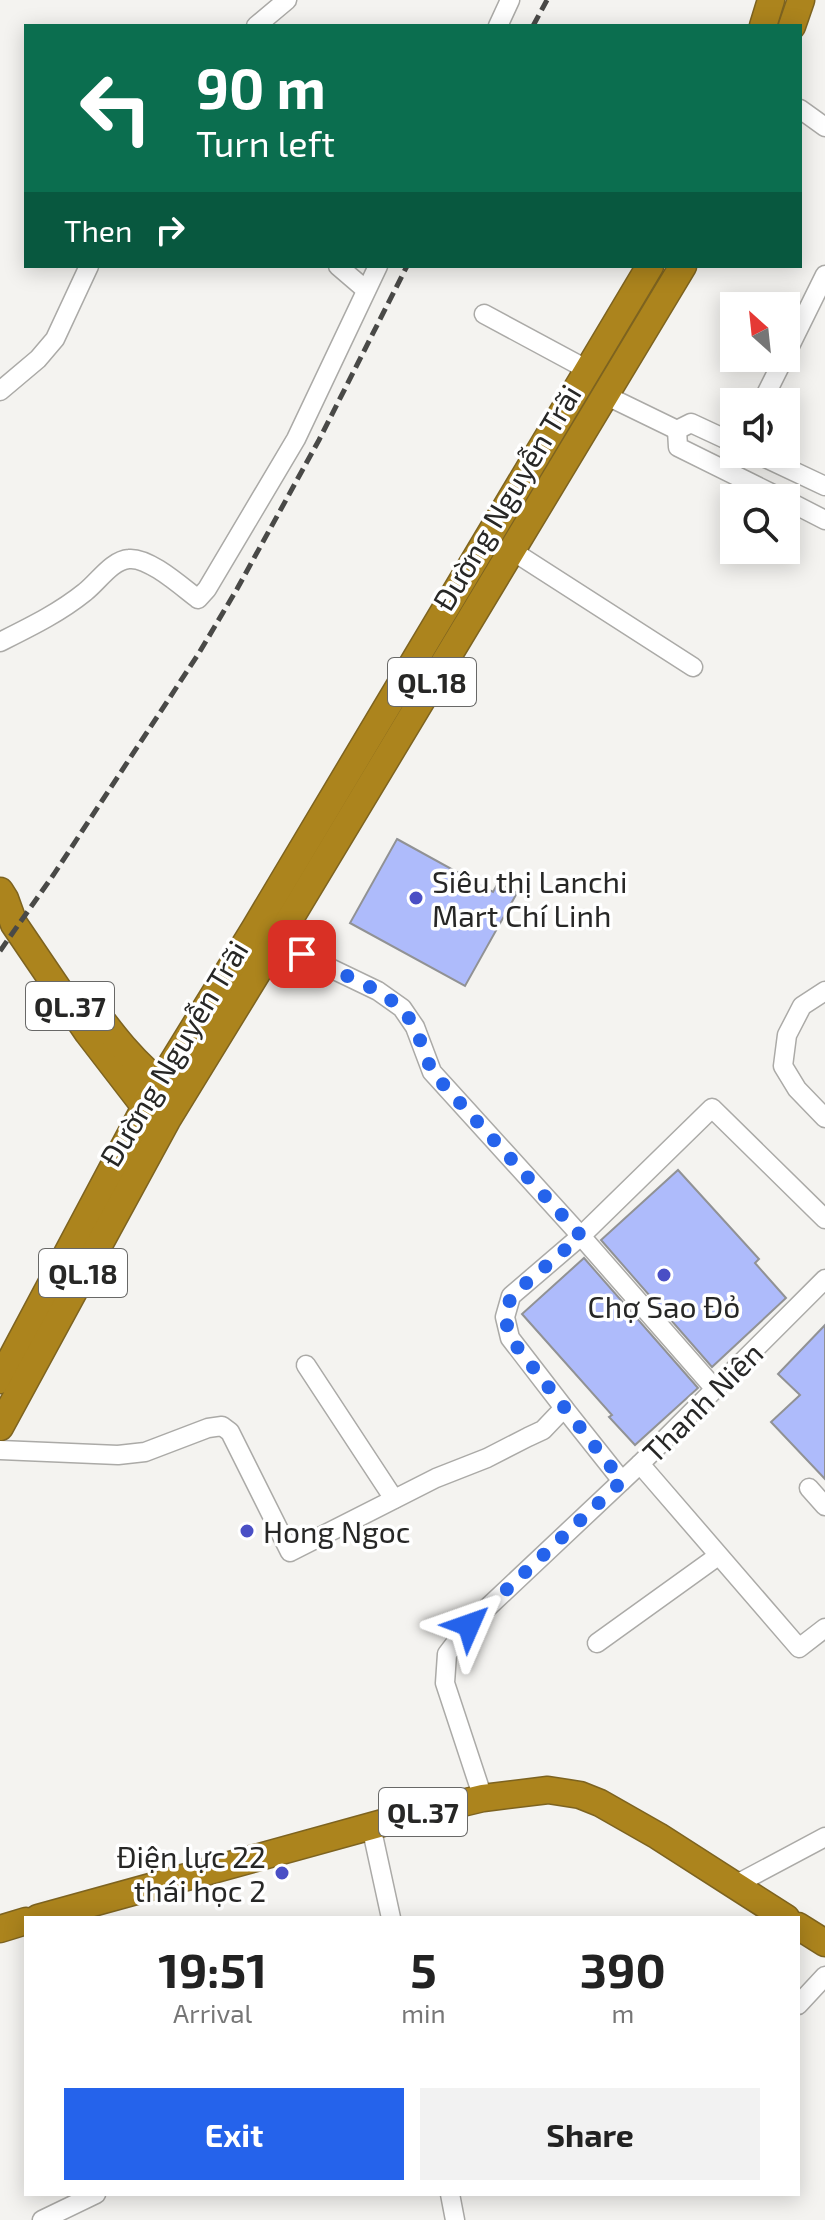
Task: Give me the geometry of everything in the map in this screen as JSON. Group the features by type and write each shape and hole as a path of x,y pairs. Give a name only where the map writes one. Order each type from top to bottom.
{"highway":[{"path":"764,24 771,0"},
{"path":"793,24 801,0"},
{"name":"Đường Nguyễn Trãi","path":"266,935 649,268"},
{"name":"Đường Nguyễn Trãi","path":"0,1380 163,1102 511,550 682,268"},
{"name":"QL.37","path":"3,895 14,924 88,1033 163,1102"},
{"name":"Đường Nguyễn Trãi","path":"0,1427 163,1102"},
{"name":"QL.37","path":"45,1916 371,1826 483,1798 548,1790 580,1795 600,1803 658,1836 783,1916"},
{"path":"0,1929 24,1922"},
{"path":"800,1927 825,1943"}],"street":[{"path":"258,24 287,0"},
{"path":"499,24 510,0"},
{"path":"802,110 825,127"},
{"path":"0,391 38,359 55,339 88,268"},
{"path":"340,268 366,290"},
{"path":"0,642 56,613 117,563 129,559 146,562 198,599 207,589 296,439 377,268"},
{"path":"800,326 825,275"},
{"path":"484,314 588,370"},
{"path":"605,395 677,430"},
{"path":"677,430 691,423 720,436"},
{"path":"677,430 678,447 753,484"},
{"path":"787,468 825,486"},
{"path":"800,507 825,520"},
{"path":"511,550 693,667"},
{"path":"266,935 378,991 402,1008 415,1027 432,1072 715,1389"},
{"path":"825,991 802,1006 787,1035 783,1066 797,1089 825,1118"},
{"path":"622,1481 510,1338 505,1317 511,1296 581,1236 712,1108 825,1219"},
{"name":"Thanh Niên","path":"483,1798 445,1683 447,1654 469,1625 640,1464 825,1279"},
{"path":"306,1365 394,1499"},
{"path":"0,1450 118,1455 145,1452 208,1428 222,1426 230,1432 290,1552 436,1478 487,1458 543,1430 564,1408"},
{"path":"640,1464 799,1648 825,1628"},
{"path":"809,1488 825,1506"},
{"path":"597,1643 718,1556"},
{"path":"371,1826 391,1916"},
{"path":"735,1885 825,1837"},
{"path":"800,2003 825,1976"},
{"path":"42,2220 92,2196"},
{"path":"450,2196 455,2220"}],"building":[{"name":"Siêu thị Lanchi Mart Chí Linh","path":"397,839 493,892 498,883 517,893 465,986 350,923"},
{"path":"678,1170 759,1259 755,1263 786,1298 712,1367 601,1240"},
{"path":"584,1258 698,1388 635,1445 522,1314"},
{"path":"825,1325 825,1479 771,1422 800,1395 778,1374"}],"railway":[{"path":"534,24 547,0"},
{"path":"0,951 199,653 319,440 406,268"}],"place":[{"name":"Siêu thị Lanchi Mart Chí Linh","path":"416,898"},
{"name":"Chợ Sao Đỏ","path":"664,1275"},
{"name":"Hong Ngoc","path":"247,1531"},
{"name":"Điện lực 22 thái học 2","path":"282,1873"}],"route":[{"path":"302,954 378,991 402,1008 415,1027 432,1072 581,1236 511,1296 505,1317 510,1338 622,1481 469,1625"}]}
